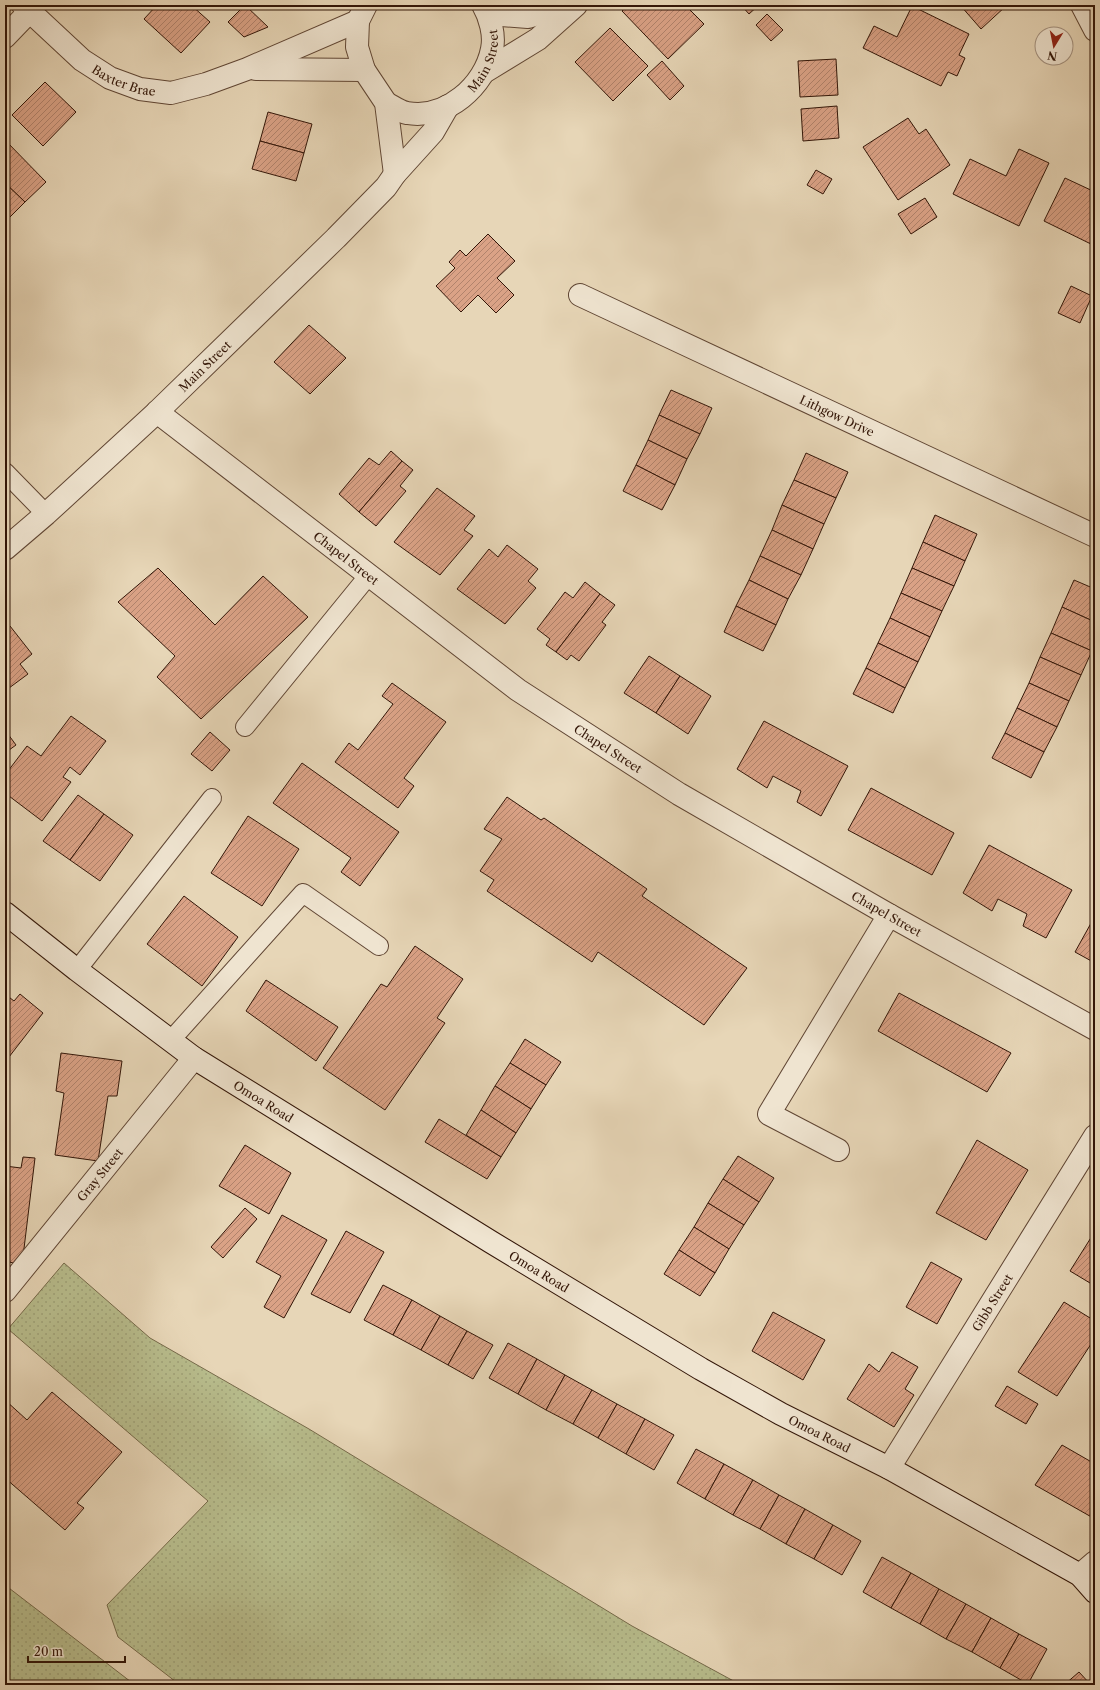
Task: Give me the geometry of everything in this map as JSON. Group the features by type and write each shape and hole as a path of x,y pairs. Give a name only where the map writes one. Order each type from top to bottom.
{"street":[{"path":"486,10 528,17 567,5"},
{"path":"484,72 538,39 576,5"},
{"path":"1082,5 1095,30"},
{"path":"5,37 27,8"},
{"name":"Baxter Brae","path":"27,8 82,60 110,78 140,89 171,93 206,84 247,69 362,13"},
{"name":"Main Street","path":"386,102 407,113 429,113 448,106 469,92 484,72 492,49 492,37 486,10"},
{"name":"Main Street","path":"362,13 356,47 364,70 386,102 395,174"},
{"name":"Baxter Brae","path":"247,69 364,70"},
{"name":"Main Street","path":"5,549 46,514 157,412 336,238 386,187 395,174 433,132 448,106"},
{"name":"Lithgow Drive","path":"580,295 1095,536"},
{"name":"Chapel Street","path":"157,412 525,694 679,794 889,915 1095,1029"},
{"name":"Omoa Road","path":"5,913 77,970 194,1058 491,1242 701,1369 781,1414 1088,1568 1095,1592"},
{"path":"838,1150 769,1114 889,915"},
{"name":"Gray Street","path":"5,1291 194,1058"},
{"name":"Gibb Street","path":"889,1468 1095,1136"}],"lane":[{"path":"5,472 46,514"},
{"path":"245,727 369,575"},
{"path":"77,970 212,798"},
{"path":"171,1040 303,893 379,946"}],"green space":[{"path":"64,1263 150,1338 309,1429 632,1626 741,1685 180,1685 118,1637 107,1605 208,1501 8,1329"},
{"path":"5,1585 135,1685 5,1685"}],"building":[{"path":"157,5 191,5 210,22 181,53 144,19"},
{"path":"245,5 268,27 244,37 228,22"},
{"path":"629,5 685,5 704,24 668,59 622,11"},
{"path":"741,5 759,5 749,14"},
{"path":"960,5 1020,5 1016,8 1006,6 981,29"},
{"path":"912,6 969,34 959,55 965,58 957,76 948,72 941,86 863,48 874,26 897,37"},
{"path":"767,14 783,30 771,41 756,25"},
{"path":"610,28 648,66 613,101 575,62"},
{"path":"836,59 838,95 800,97 798,61"},
{"path":"662,61 684,86 670,100 647,75"},
{"path":"45,82 76,112 43,146 12,115"},
{"path":"837,106 839,138 803,141 801,109"},
{"path":"268,112 312,124 304,153 260,141"},
{"path":"908,118 919,134 926,129 950,165 898,200 863,147"},
{"path":"5,140 46,182 25,202 5,183"},
{"path":"260,141 304,153 296,181 252,169"},
{"path":"1019,149 1049,163 1019,226 953,194 970,159 1006,176"},
{"path":"816,170 832,179 823,194 807,185"},
{"path":"1065,178 1095,192 1095,246 1044,221"},
{"path":"5,183 25,202 5,222"},
{"path":"925,198 937,217 911,234 898,214"},
{"path":"488,234 515,261 497,278 514,295 496,313 478,295 461,312 436,286 455,268 449,262 460,250 466,256"},
{"path":"1071,286 1092,296 1080,323 1058,313"},
{"path":"309,325 346,358 310,394 274,362"},
{"path":"671,390 712,408 700,434 659,415"},
{"path":"659,415 700,434 687,459 648,440"},
{"path":"648,440 687,459 675,485 636,465"},
{"path":"391,451 402,461 359,512 339,494 369,458 379,465"},
{"path":"806,453 848,472 836,498 794,480"},
{"path":"402,461 413,470 400,486 406,491 376,526 359,512"},
{"path":"636,465 675,485 662,510 623,491"},
{"path":"794,480 836,498 824,524 782,505"},
{"path":"437,488 475,516 464,530 473,536 440,575 394,542"},
{"path":"782,505 824,524 813,549 772,530"},
{"path":"935,515 977,534 965,561 923,542"},
{"path":"772,530 813,549 801,575 760,556"},
{"path":"923,542 965,561 954,586 912,568"},
{"path":"507,545 538,569 528,581 536,588 505,624 457,589 489,549 498,557"},
{"path":"760,556 801,575 788,599 749,580"},
{"path":"158,568 215,625 263,576 308,617 201,719 157,677 175,656 118,602"},
{"path":"912,568 954,586 942,611 901,593"},
{"path":"749,580 788,599 776,625 736,606"},
{"path":"1074,580 1095,589 1095,622 1062,607"},
{"path":"585,582 600,594 556,652 546,645 550,639 537,629 565,592 573,598"},
{"path":"901,593 942,611 930,637 890,618"},
{"path":"600,594 615,605 602,622 606,625 579,661 571,655 567,660 556,652"},
{"path":"736,606 776,625 763,651 724,632"},
{"path":"1062,607 1095,622 1095,645 1092,651 1051,633"},
{"path":"890,618 930,637 918,662 878,643"},
{"path":"10,626 32,654 20,664 28,674 5,691 5,629"},
{"path":"1051,633 1092,651 1081,675 1040,657"},
{"path":"878,643 918,662 905,688 866,668"},
{"path":"649,656 680,676 656,713 624,693"},
{"path":"1040,657 1081,675 1069,701 1029,683"},
{"path":"866,668 905,688 893,713 853,694"},
{"path":"680,676 711,696 688,734 656,713"},
{"path":"392,683 446,722 404,778 414,786 398,808 335,762 349,743 358,750 393,704 382,696"},
{"path":"1029,683 1069,701 1057,727 1017,708"},
{"path":"1017,708 1057,727 1044,752 1005,733"},
{"path":"71,716 106,741 80,775 70,767 63,777 71,782 42,821 5,793 5,775 27,746 41,756"},
{"path":"764,721 848,766 821,816 797,802 801,791 773,776 767,788 737,769"},
{"path":"5,730 16,745 5,753"},
{"path":"210,732 230,750 212,771 191,754"},
{"path":"1005,733 1044,752 1031,778 992,758"},
{"path":"302,763 399,832 360,886 341,872 351,858 273,803"},
{"path":"871,788 954,833 932,875 848,830"},
{"path":"78,795 104,814 70,860 43,841"},
{"path":"507,797 541,820 544,818 647,889 642,896 747,968 704,1025 598,952 592,962 487,891 494,880 480,871 502,839 484,829"},
{"path":"104,814 133,835 100,881 70,860"},
{"path":"248,816 299,849 262,906 211,873"},
{"path":"989,845 1072,890 1046,938 1023,926 1027,914 998,899 992,911 963,893"},
{"path":"184,896 238,937 202,986 147,944"},
{"path":"1095,916 1095,963 1075,952"},
{"path":"415,946 463,979 437,1018 445,1023 385,1110 323,1068 381,984 387,987"},
{"path":"266,980 338,1027 316,1061 246,1011"},
{"path":"899,993 1011,1053 987,1092 878,1031"},
{"path":"5,994 14,1001 20,994 43,1013 9,1057 5,1054"},
{"path":"525,1039 561,1062 546,1085 510,1063"},
{"path":"61,1053 122,1061 117,1096 108,1096 98,1161 55,1155 64,1093 56,1091"},
{"path":"510,1063 546,1085 531,1109 495,1086"},
{"path":"495,1086 531,1109 516,1133 481,1110"},
{"path":"481,1110 516,1133 501,1157 466,1135"},
{"path":"439,1119 501,1157 487,1179 425,1142"},
{"path":"977,1140 1028,1170 986,1240 936,1213"},
{"path":"245,1145 291,1173 269,1214 219,1186"},
{"path":"738,1156 774,1178 759,1202 723,1179"},
{"path":"23,1157 35,1158 22,1265 5,1261 5,1166 21,1168"},
{"path":"723,1179 759,1202 744,1225 708,1203"},
{"path":"708,1203 744,1225 729,1249 694,1227"},
{"path":"245,1208 257,1219 223,1258 211,1247"},
{"path":"282,1215 327,1240 284,1318 264,1307 281,1276 256,1262"},
{"path":"694,1227 729,1249 715,1273 679,1250"},
{"path":"346,1231 384,1252 350,1313 311,1294"},
{"path":"1092,1236 1095,1238 1095,1286 1070,1271"},
{"path":"679,1250 715,1273 700,1296 664,1274"},
{"path":"931,1262 962,1279 937,1324 906,1307"},
{"path":"383,1285 412,1300 393,1335 364,1320"},
{"path":"412,1300 440,1316 421,1350 393,1335"},
{"path":"1064,1302 1095,1321 1095,1338 1057,1396 1018,1372"},
{"path":"773,1312 825,1340 803,1380 752,1351"},
{"path":"440,1316 467,1331 448,1365 421,1350"},
{"path":"467,1331 493,1345 473,1379 448,1365"},
{"path":"508,1343 537,1359 518,1394 489,1378"},
{"path":"892,1352 918,1367 905,1389 914,1395 894,1427 847,1399 869,1364 879,1372"},
{"path":"537,1359 565,1375 546,1410 518,1394"},
{"path":"565,1375 592,1390 573,1424 546,1410"},
{"path":"1007,1386 1038,1404 1026,1424 995,1406"},
{"path":"592,1390 617,1404 598,1438 573,1424"},
{"path":"52,1392 122,1452 77,1503 84,1508 65,1530 5,1478 5,1400 27,1420"},
{"path":"617,1404 645,1419 626,1454 598,1438"},
{"path":"645,1419 674,1435 654,1470 626,1454"},
{"path":"1062,1445 1095,1464 1095,1519 1035,1485"},
{"path":"696,1449 724,1464 705,1499 677,1483"},
{"path":"724,1464 753,1480 733,1515 705,1499"},
{"path":"753,1480 779,1495 760,1529 733,1515"},
{"path":"779,1495 805,1509 786,1544 760,1529"},
{"path":"805,1509 833,1525 814,1559 786,1544"},
{"path":"833,1525 861,1541 842,1575 814,1559"},
{"path":"882,1557 911,1573 891,1608 863,1592"},
{"path":"911,1573 939,1589 920,1624 891,1608"},
{"path":"939,1589 966,1604 946,1639 920,1624"},
{"path":"966,1604 991,1618 972,1652 946,1639"},
{"path":"991,1618 1019,1634 1000,1668 972,1652"},
{"path":"1019,1634 1047,1649 1028,1684 1000,1668"},
{"path":"1079,1672 1091,1685 1064,1685"}]}
